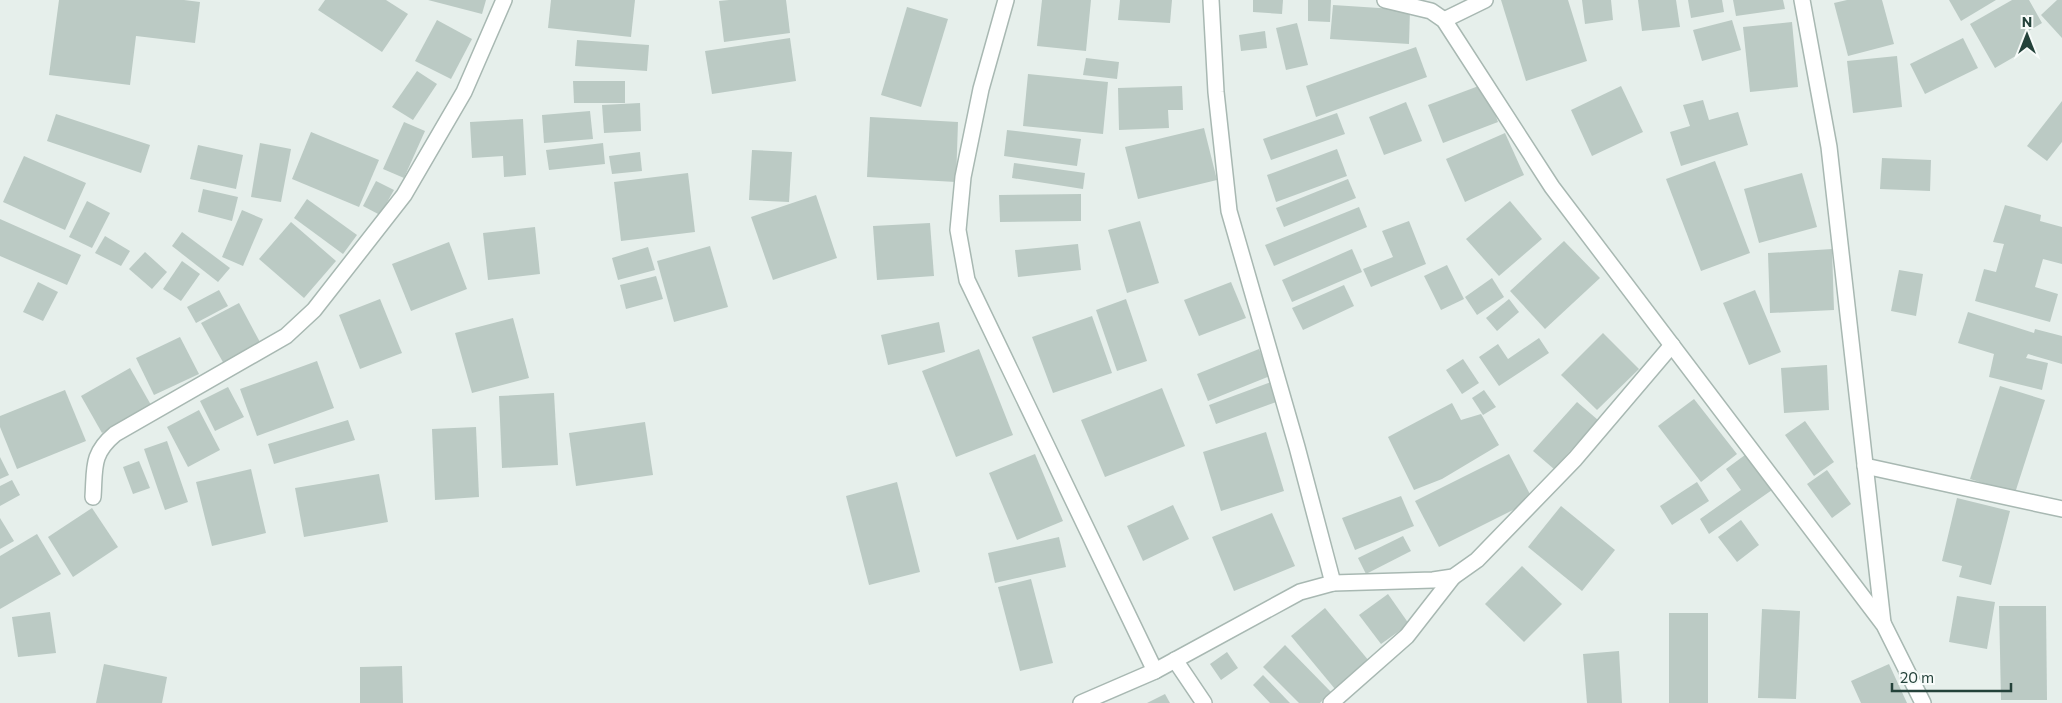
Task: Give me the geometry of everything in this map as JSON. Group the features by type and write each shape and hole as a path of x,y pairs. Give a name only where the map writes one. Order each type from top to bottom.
{"street":[{"path":"93,497 96,458 103,444 115,434 286,336 314,310 404,195 464,92 504,0"},
{"path":"1006,0 981,89 963,177 958,230 967,280 1155,671"},
{"path":"1211,0 1216,92 1229,212 1297,447 1333,583"},
{"path":"1385,0 1431,11 1444,20 1552,187 1884,624 1923,703"},
{"path":"1444,20 1485,0"},
{"path":"1802,0 1829,147 1884,624"},
{"path":"1331,703 1407,636 1453,577 1477,560 1575,459 1672,345"},
{"path":"1865,466 2062,509"},
{"path":"1081,703 1155,671 1300,592 1333,583 1433,580 1453,577"},
{"path":"1175,660 1204,703"}],"building":[{"path":"59,0 184,0 200,2 195,43 136,36 130,85 49,75"},
{"path":"325,0 386,0 408,14 382,52 318,10"},
{"path":"428,0 486,0 482,14"},
{"path":"551,0 635,0 631,37 548,28"},
{"path":"786,0 790,33 724,42 719,1"},
{"path":"1042,0 1091,0 1086,51 1037,46"},
{"path":"1120,0 1172,0 1170,23 1118,20"},
{"path":"1253,0 1283,0 1282,14 1253,12"},
{"path":"1308,0 1331,0 1330,22 1308,21"},
{"path":"1501,0 1568,0 1587,61 1526,81"},
{"path":"1582,0 1611,0 1613,20 1585,24"},
{"path":"1638,0 1676,0 1680,27 1642,31"},
{"path":"1688,0 1722,0 1724,12 1691,18"},
{"path":"1733,0 1783,0 1785,9 1736,16"},
{"path":"1847,0 1882,0 1894,44 1848,56 1834,3"},
{"path":"1949,0 1996,0 1961,21"},
{"path":"2012,0 2029,0 2042,23 2025,33 2033,46 1995,68 1970,24"},
{"path":"2057,0 2062,0 2062,38 2041,15"},
{"path":"1333,5 1410,10 1409,44 1330,39"},
{"path":"907,7 948,19 921,107 881,95"},
{"path":"437,20 472,39 451,79 415,61"},
{"path":"1732,20 1741,50 1702,61 1693,30"},
{"path":"1792,22 1798,87 1750,92 1743,27"},
{"path":"1297,23 1308,65 1286,70 1276,28"},
{"path":"1265,31 1267,48 1241,51 1239,35"},
{"path":"790,38 796,81 712,94 705,51"},
{"path":"1963,38 1978,68 1925,94 1910,64"},
{"path":"577,40 649,45 647,71 575,66"},
{"path":"1416,47 1427,77 1316,117 1306,86"},
{"path":"1897,56 1902,107 1853,113 1847,61"},
{"path":"1086,58 1119,62 1117,79 1083,75"},
{"path":"417,71 437,84 413,120 392,107"},
{"path":"1028,74 1108,82 1103,134 1023,126"},
{"path":"573,81 625,81 625,103 574,103"},
{"path":"1484,84 1498,122 1443,143 1428,105"},
{"path":"1182,86 1183,110 1168,110 1169,128 1119,130 1118,88"},
{"path":"1621,86 1643,132 1592,156 1571,110"},
{"path":"1703,100 1709,120 1738,112 1748,145 1681,166 1670,132 1690,126 1683,105"},
{"path":"2062,101 2062,142 2047,161 2027,146"},
{"path":"1406,102 1422,141 1384,155 1369,117"},
{"path":"640,103 641,131 604,133 602,105"},
{"path":"590,111 593,139 544,143 542,115"},
{"path":"1337,113 1345,134 1271,160 1263,139"},
{"path":"56,114 150,145 141,173 47,141"},
{"path":"870,117 958,122 956,182 867,177"},
{"path":"523,119 526,175 504,177 503,156 472,158 470,122"},
{"path":"404,122 425,131 404,178 383,169"},
{"path":"1204,128 1217,180 1138,199 1125,147"},
{"path":"1007,130 1081,139 1077,166 1004,156"},
{"path":"311,132 379,160 359,207 292,179"},
{"path":"1505,133 1524,175 1465,202 1446,159"},
{"path":"260,143 291,149 281,202 251,197"},
{"path":"603,143 605,164 549,170 546,150"},
{"path":"198,145 243,155 236,189 190,179"},
{"path":"1337,149 1347,176 1276,202 1267,175"},
{"path":"752,150 792,152 789,202 749,200"},
{"path":"640,152 642,171 612,174 609,156"},
{"path":"24,156 86,183 65,230 3,202"},
{"path":"1882,158 1931,160 1930,191 1880,189"},
{"path":"1715,161 1750,253 1701,271 1666,179"},
{"path":"1014,163 1085,173 1083,189 1012,178"},
{"path":"688,173 695,232 621,241 614,182"},
{"path":"1802,173 1817,227 1759,243 1744,189"},
{"path":"1348,179 1356,198 1284,227 1276,208"},
{"path":"376,181 394,190 380,215 363,206"},
{"path":"203,189 238,197 232,221 198,212"},
{"path":"1081,194 1081,221 1000,222 999,195"},
{"path":"816,195 837,258 773,280 751,217"},
{"path":"307,199 357,235 343,254 294,218"},
{"path":"87,201 110,213 92,248 69,237"},
{"path":"1510,201 1542,239 1499,276 1466,239"},
{"path":"2005,205 2041,215 2040,221 2062,227 2062,264 2043,259 2035,287 2058,294 2050,322 1975,301 1984,269 1996,272 2004,244 1993,242"},
{"path":"1359,207 1367,227 1274,266 1265,245"},
{"path":"242,210 263,219 243,266 222,257"},
{"path":"0,219 81,255 67,285 0,256"},
{"path":"1140,221 1159,283 1127,293 1108,230"},
{"path":"1409,221 1426,264 1371,287 1363,269 1393,257 1382,231"},
{"path":"291,222 336,261 304,298 259,259"},
{"path":"930,223 934,276 877,280 873,226"},
{"path":"535,227 540,274 488,280 483,233"},
{"path":"182,232 230,268 218,282 172,246"},
{"path":"105,236 130,251 121,266 95,253"},
{"path":"1564,241 1600,278 1545,329 1510,291"},
{"path":"449,242 467,289 411,311 392,264"},
{"path":"1078,244 1081,270 1018,277 1015,250"},
{"path":"710,246 728,307 674,322 657,261"},
{"path":"648,247 655,270 618,280 612,258"},
{"path":"1352,249 1362,272 1292,302 1282,280"},
{"path":"1832,249 1834,310 1770,313 1768,253"},
{"path":"145,252 167,272 152,289 129,269"},
{"path":"182,261 200,274 181,301 163,289"},
{"path":"1447,265 1464,299 1441,310 1424,276"},
{"path":"1899,270 1923,274 1916,316 1891,311"},
{"path":"656,276 663,299 626,309 620,285"},
{"path":"1492,278 1504,297 1477,315 1465,297"},
{"path":"38,282 58,292 43,321 23,312"},
{"path":"1231,282 1246,318 1199,336 1184,300"},
{"path":"1344,285 1354,306 1303,330 1292,308"},
{"path":"219,290 228,306 196,323 187,307"},
{"path":"1755,290 1781,352 1749,365 1723,303"},
{"path":"380,299 402,353 360,369 339,315"},
{"path":"1126,299 1147,361 1117,371 1096,310"},
{"path":"1509,299 1519,312 1497,331 1486,318"},
{"path":"239,303 261,344 224,364 201,323"},
{"path":"1968,312 2034,333 2035,329 2062,336 2062,364 2028,354 2026,358 2048,363 2042,390 1989,377 1994,354 1958,343"},
{"path":"1092,316 1112,373 1053,393 1032,337"},
{"path":"513,318 529,378 472,393 455,333"},
{"path":"939,322 945,352 888,365 881,335"},
{"path":"1603,333 1639,369 1597,410 1561,375"},
{"path":"180,337 199,374 154,395 136,358"},
{"path":"1539,338 1549,353 1499,386 1479,357 1498,344 1508,359"},
{"path":"979,349 1013,435 956,457 922,371"},
{"path":"1259,349 1270,376 1208,401 1197,374"},
{"path":"1463,359 1479,383 1462,394 1446,370"},
{"path":"317,361 334,408 257,436 240,389"},
{"path":"1827,365 1829,410 1784,413 1781,368"},
{"path":"130,368 151,405 102,433 81,396"},
{"path":"1271,382 1279,401 1216,424 1209,405"},
{"path":"2000,386 2045,400 2015,493 1970,479"},
{"path":"228,387 244,417 215,431 200,401"},
{"path":"1162,388 1185,446 1105,477 1081,420"},
{"path":"65,390 86,441 17,469 0,427 0,416"},
{"path":"1484,390 1496,407 1483,415 1472,398"},
{"path":"554,393 558,465 502,468 499,396"},
{"path":"1694,399 1737,454 1701,482 1658,426"},
{"path":"1577,402 1598,420 1554,469 1533,451"},
{"path":"1452,403 1461,420 1481,414 1499,445 1442,479 1414,490 1388,437"},
{"path":"199,410 220,450 188,467 167,427"},
{"path":"348,420 355,440 274,464 268,444"},
{"path":"1805,421 1834,462 1814,476 1785,435"},
{"path":"645,422 653,475 576,486 569,433"},
{"path":"476,427 479,497 435,500 432,429"},
{"path":"1266,432 1284,491 1221,511 1203,452"},
{"path":"167,441 188,502 165,510 144,449"},
{"path":"1035,454 1063,521 1017,540 989,473"},
{"path":"1509,454 1533,500 1439,547 1415,501"},
{"path":"1745,455 1772,490 1709,534 1700,519 1741,490 1726,469"},
{"path":"0,457 9,475 0,479"},
{"path":"139,461 150,488 133,494 123,467"},
{"path":"251,469 266,533 212,546 196,482"},
{"path":"1827,470 1851,504 1832,518 1807,484"},
{"path":"379,474 388,522 304,537 295,488"},
{"path":"12,480 20,495 0,506 0,486"},
{"path":"897,482 920,572 869,585 846,496"},
{"path":"1697,482 1709,501 1672,525 1660,506"},
{"path":"1401,496 1414,526 1355,550 1342,518"},
{"path":"1957,498 2010,511 1991,585 1959,577 1962,566 1942,561"},
{"path":"1173,505 1189,539 1143,561 1127,526"},
{"path":"1561,506 1615,550 1582,591 1528,547"},
{"path":"92,508 118,547 73,577 48,537"},
{"path":"1272,513 1295,566 1234,591 1212,537"},
{"path":"0,518 14,541 0,549"},
{"path":"1741,520 1759,545 1737,562 1718,537"},
{"path":"37,534 61,574 0,609 0,556"},
{"path":"1403,536 1411,551 1366,574 1358,558"},
{"path":"1059,537 1066,567 995,583 988,553"},
{"path":"1522,566 1562,604 1524,642 1485,604"},
{"path":"1031,579 1053,663 1020,671 998,587"},
{"path":"1388,594 1409,624 1381,644 1359,615"},
{"path":"1957,596 1995,602 1987,649 1949,642"},
{"path":"1999,606 2046,606 2047,700 2001,700"},
{"path":"1325,608 1369,661 1335,689 1291,636"},
{"path":"1762,609 1800,611 1796,699 1758,698"},
{"path":"50,612 56,653 18,657 12,617"},
{"path":"1669,613 1708,613 1708,703 1669,703"},
{"path":"1285,645 1331,692 1320,703 1299,703 1263,667"},
{"path":"1619,651 1622,703 1587,703 1583,654"},
{"path":"1227,652 1238,668 1221,680 1210,664"},
{"path":"104,664 167,677 162,703 96,703"},
{"path":"1889,664 1907,703 1861,703 1851,681"},
{"path":"402,666 403,703 360,703 360,667"},
{"path":"1263,675 1290,703 1270,703 1253,685"},
{"path":"1165,694 1170,703 1147,703"}]}
